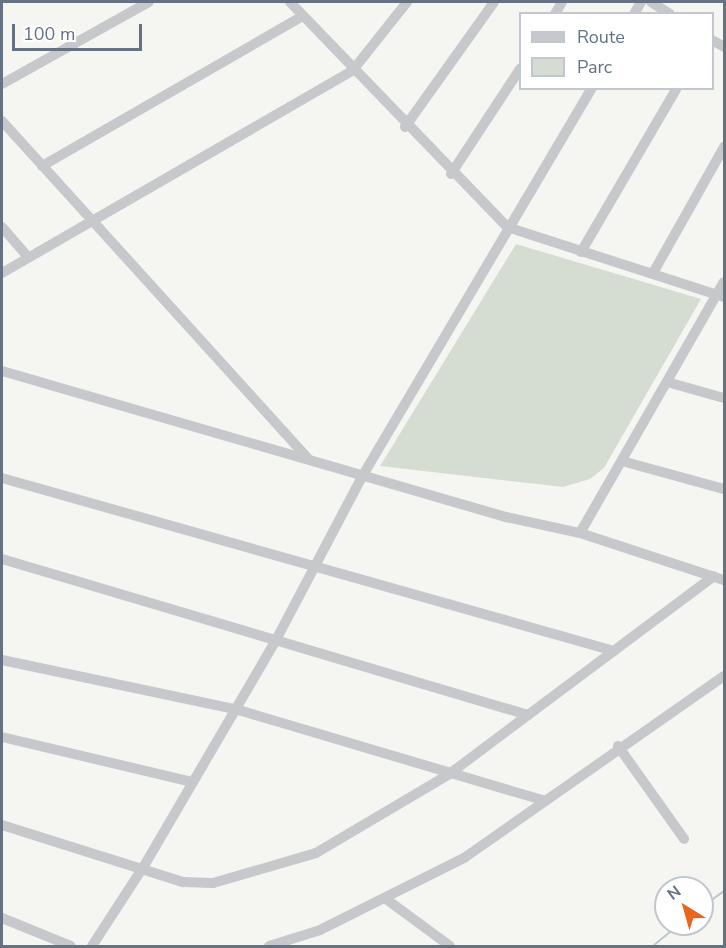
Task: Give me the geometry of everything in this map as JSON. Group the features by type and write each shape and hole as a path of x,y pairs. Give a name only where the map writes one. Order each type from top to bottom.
{"street":[{"path":"2,84 149,2"},
{"path":"290,2 405,127 507,227 721,296"},
{"path":"2,273 353,70 407,2"},
{"path":"405,127 494,2"},
{"path":"651,2 667,12"},
{"path":"42,166 303,16"},
{"path":"451,174 519,71"},
{"path":"92,946 144,866 277,638 363,474 507,227 591,90"},
{"path":"581,252 676,90"},
{"path":"2,121 308,459"},
{"path":"653,273 724,147"},
{"path":"2,227 28,257"},
{"path":"580,533 667,382 721,296 724,282"},
{"path":"2,371 308,459 580,533 719,578"},
{"path":"667,382 724,398"},
{"path":"622,461 724,489"},
{"path":"2,478 614,651"},
{"path":"2,559 277,638 528,716"},
{"path":"2,825 144,866 183,882 213,883 316,853 448,776 614,651 719,578"},
{"path":"2,660 235,709 448,776 545,801"},
{"path":"269,946 386,899 464,858 618,746 724,676"},
{"path":"2,737 193,782"},
{"path":"618,746 684,839"},
{"path":"386,899 450,946"},
{"path":"2,918 71,946"}],"green space":[{"path":"516,244 701,299 604,468 590,479 563,487 380,466"}],"waterway":[{"path":"714,898 724,891"},
{"path":"653,946 665,936"}]}
